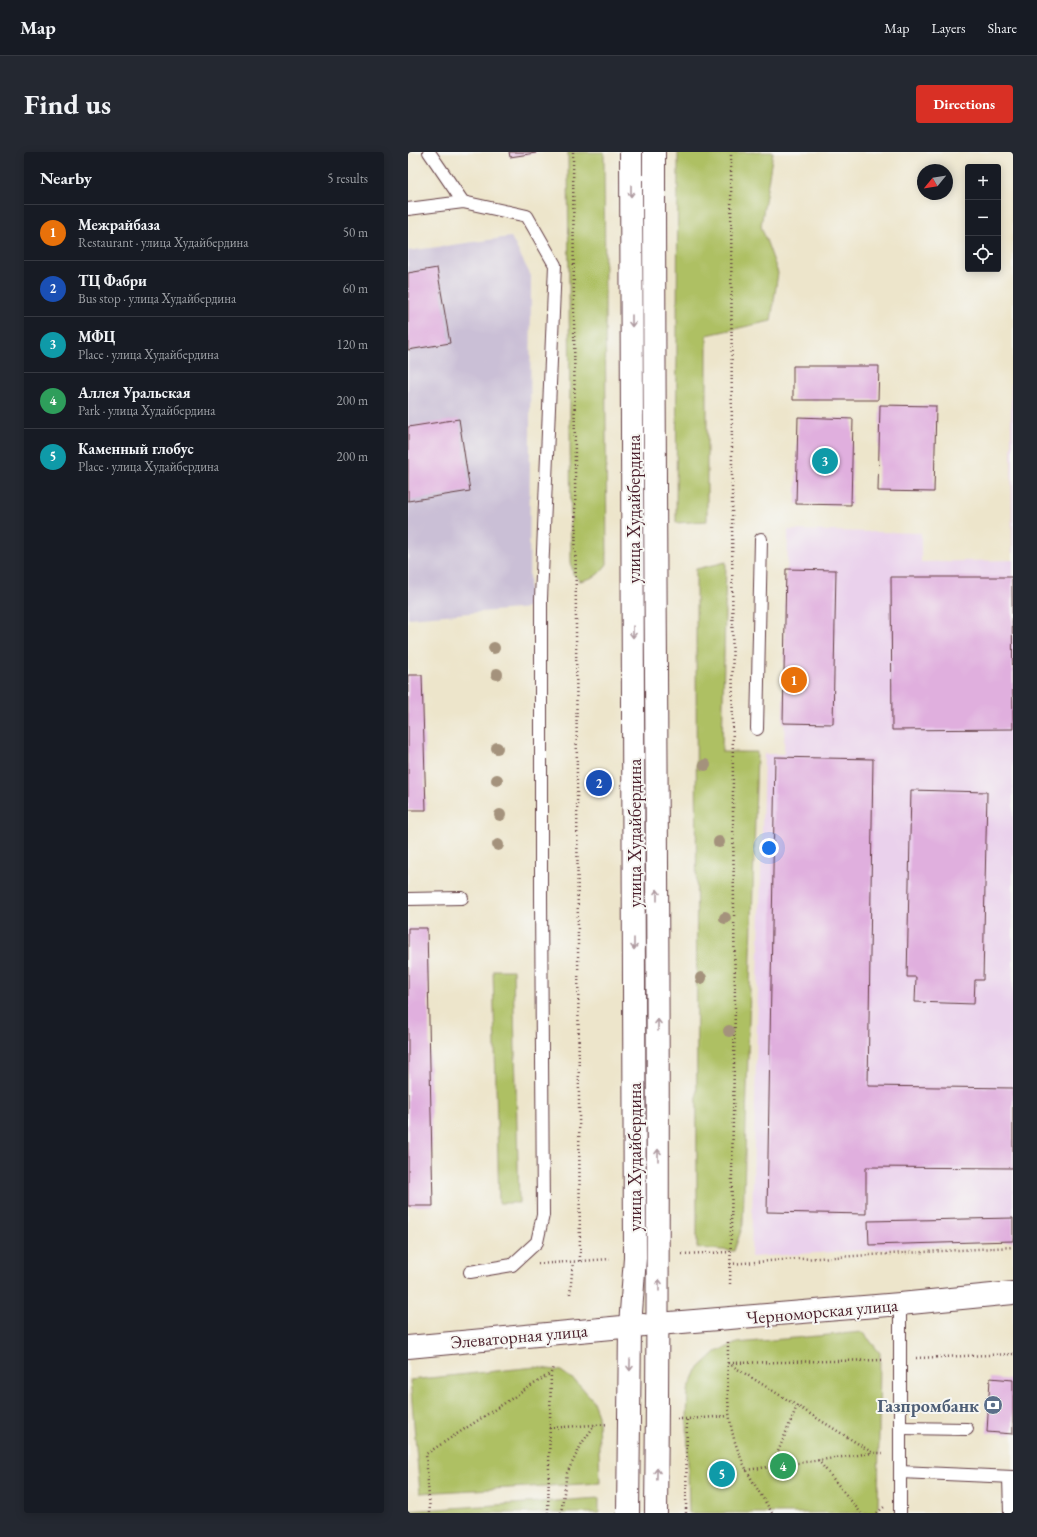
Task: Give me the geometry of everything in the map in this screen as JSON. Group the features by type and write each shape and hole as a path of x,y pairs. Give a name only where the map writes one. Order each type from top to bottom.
{"main road":[{"name":"улица Худайбердина","path":"628,1513 630,1326 635,1258 631,152"},
{"name":"улица Худайбердина","path":"654,152 658,1324 656,1513"},
{"name":"Черноморская улица","path":"630,1326 900,1304 1013,1293"},
{"name":"Элеваторная улица","path":"408,1347 630,1326"}],"lane":[{"path":"429,152 463,202"},
{"path":"408,209 463,202 527,216 555,264 541,599 543,1215 537,1242 512,1265 470,1272"},
{"path":"757,729 761,539"},
{"path":"408,899 462,898"},
{"path":"900,1304 900,1513"},
{"path":"901,1428 967,1429"},
{"path":"900,1472 1011,1477 1010,1513"}],"path":[{"path":"573,152 580,1262"},
{"path":"730,1284 735,1005 731,152"},
{"path":"730,1264 1013,1247"},
{"path":"682,1254 730,1252"},
{"path":"512,1265 610,1259"},
{"path":"570,1294 573,1262"},
{"path":"728,1342 729,1416 736,1445 746,1470 772,1513"},
{"path":"909,1358 1013,1354"},
{"path":"728,1363 880,1360"},
{"path":"728,1363 873,1453"},
{"path":"548,1513 549,1428 551,1372 553,1367"},
{"path":"430,1513 426,1454 551,1372"},
{"path":"772,1466 797,1406"},
{"path":"686,1513 687,1419 729,1416"},
{"path":"549,1428 595,1425 582,1444 567,1473 561,1513"},
{"path":"746,1470 873,1453 900,1453"},
{"path":"818,1460 861,1513"}],"shaded area":[{"path":"511,237 531,276 529,608 408,618 408,251"},
{"path":"1013,383 1013,1241 751,1257 764,754 784,754 788,530 921,533 921,562 1012,560 1011,384"}],"green space":[{"path":"568,152 604,152 607,564 595,576 580,581 573,574 571,562"},
{"path":"678,152 773,152 761,226 778,273 771,321 707,335 707,521 676,523"},
{"path":"726,562 722,752 757,752 743,1225 734,1251 697,1248 696,569"},
{"path":"493,970 513,970 519,1203 499,1203"},
{"path":"863,1332 880,1353 878,1513 689,1513 687,1419 688,1391 697,1370 716,1352 737,1343"},
{"path":"535,1367 561,1371 578,1383 592,1399 598,1415 600,1483 420,1493 410,1380"},
{"path":"599,1498 599,1513 408,1513 408,1511"}],"building":[{"path":"509,152 536,152 536,153 510,157"},
{"path":"437,268 450,343 408,350 408,273"},
{"path":"793,366 879,366 878,400 793,400"},
{"path":"880,405 936,406 934,492 878,491"},
{"path":"798,417 853,419 851,505 796,504"},
{"path":"459,419 470,491 408,501 408,427"},
{"path":"786,569 836,570 833,724 783,723"},
{"path":"891,577 1012,577 1013,729 892,730"},
{"path":"408,675 422,675 426,810 408,810"},
{"path":"775,757 873,759 868,1086 1013,1088 1013,1168 866,1167 866,1214 767,1212"},
{"path":"911,790 987,792 983,980 975,980 974,1004 915,1002 916,977 907,977"},
{"path":"408,928 427,928 433,1206 408,1206"},
{"path":"1013,1218 1013,1241 869,1245 868,1221"},
{"path":"990,1378 1013,1380 1013,1434 987,1432"}],"place":[{"name":"МФЦ","path":"825,461"},
{"name":"Межрайбаза","path":"794,680"},
{"name":"ТЦ Фабри","path":"599,783"},
{"name":"Газпромбанк","path":"993,1405"},
{"name":"Аллея Уральская","path":"783,1466"},
{"name":"Каменный глобус","path":"722,1474"}]}
